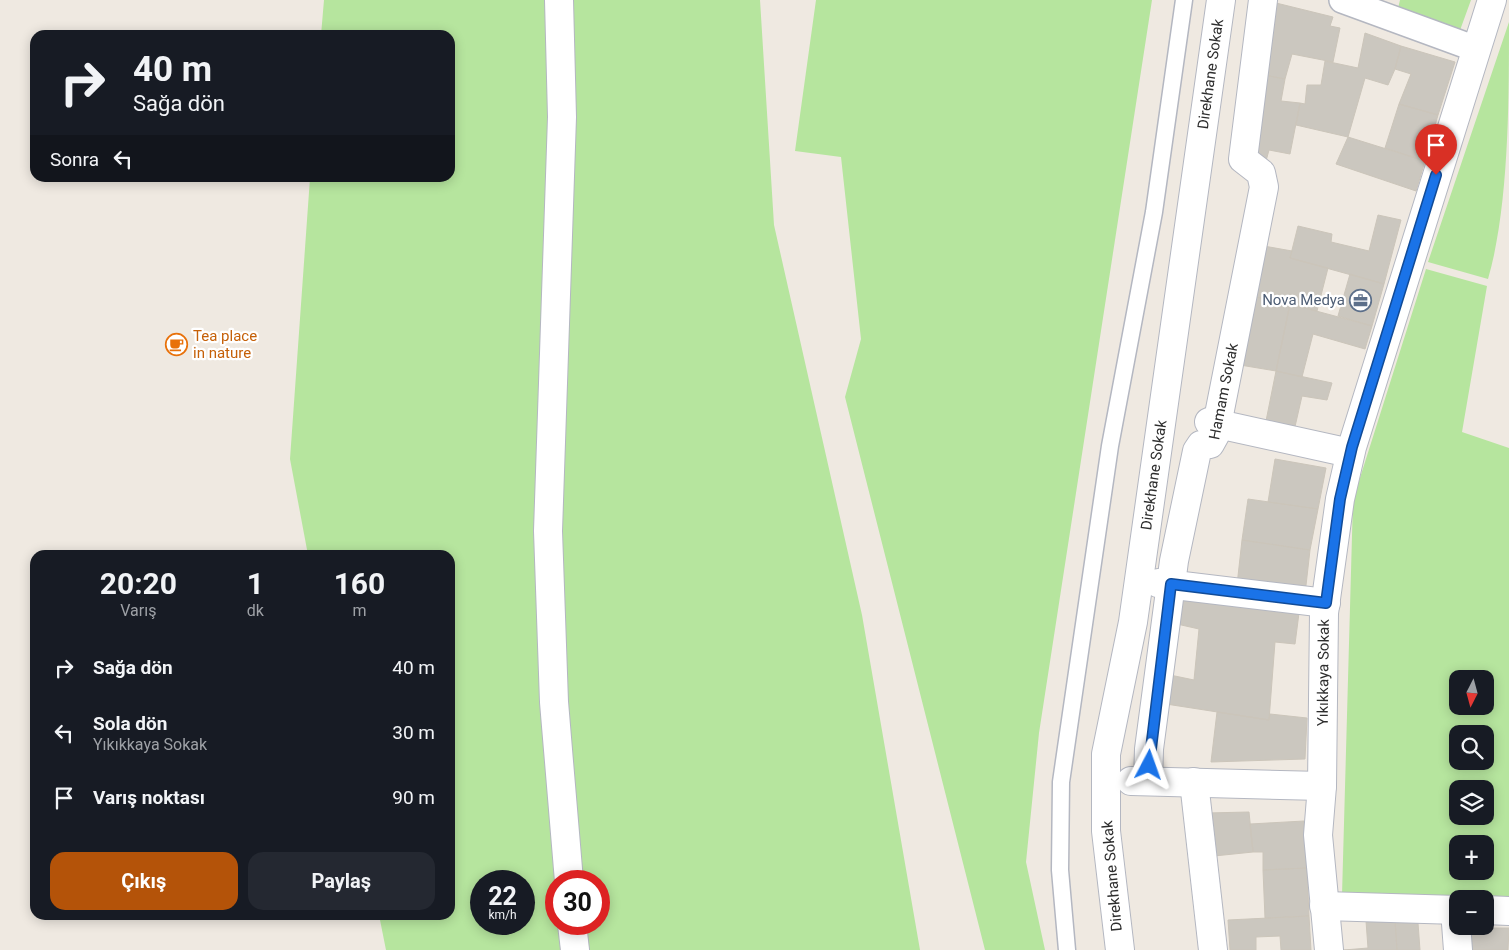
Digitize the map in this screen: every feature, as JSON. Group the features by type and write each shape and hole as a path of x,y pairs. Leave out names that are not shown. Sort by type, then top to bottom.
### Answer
{"street":[{"path":"559,0 562,117 548,531 554,702 568,870"},
{"name":"Direkhane Sokak","path":"1120,950 1106,831 1106,754 1133,622 1221,0"},
{"name":"Hamam Sokak","path":"1194,782 1139,781 1149,749 1164,584 1197,451 1201,445 1210,444 1215,435 1213,423 1264,187 1261,173 1243,159 1263,0"},
{"path":"1342,0 1388,8 1476,49"},
{"name":"Yıkıkkaya Sokak","path":"1329,950 1318,835 1322,786 1326,603 1340,499 1350,453 1492,0"},
{"path":"1213,423 1350,453"},
{"path":"1164,584 1326,603"},
{"path":"1213,950 1194,782 1322,786"},
{"path":"1324,906 1449,910"},
{"path":"1494,910 1509,911"},
{"path":"573,935 575,950"},
{"path":"1457,935 1458,950"}],"lane":[{"path":"1067,950 1060,870 1061,782 1110,446 1154,212 1184,0"}],"green space":[{"path":"324,0 760,0 774,225 862,615 920,950 386,950 380,920 455,920 455,550 307,550 290,459 310,182 455,182 455,30 321,30"},
{"path":"816,0 1152,0 1039,733 1026,862 1045,950 985,950 845,397 861,339 841,157 795,151"},
{"path":"1400,0 1471,0 1459,33 1396,17"},
{"path":"1509,22 1508,119 1504,187 1495,251 1488,279 1428,262"},
{"path":"1426,269 1487,286 1462,432 1509,448 1509,896 1494,896 1494,890 1449,890 1449,896 1342,895 1353,500"}],"building":[{"path":"1272,2 1333,17 1330,26 1340,28 1333,62 1292,54 1285,79 1259,74"},
{"path":"1365,33 1401,46 1395,69 1388,85 1365,78 1348,137 1296,125 1300,103 1305,104 1307,85 1321,85 1325,61 1358,68"},
{"path":"1401,46 1455,62 1438,115 1399,104 1411,74 1395,69"},
{"path":"1259,74 1285,79 1281,101 1300,103 1290,154 1269,150 1266,161 1249,155"},
{"path":"1399,104 1438,115 1425,161 1385,148"},
{"path":"1348,137 1425,161 1416,191 1336,164"},
{"path":"1378,215 1401,220 1384,284 1290,258 1298,226 1332,234 1331,242 1369,251"},
{"path":"1258,245 1292,251 1290,258 1328,268 1317,311 1247,295"},
{"name":"Nova Medya","path":"1350,274 1384,284 1372,326 1338,316"},
{"path":"1247,295 1290,304 1276,371 1234,364"},
{"path":"1290,304 1372,326 1365,349 1313,334 1302,377 1276,371"},
{"path":"1276,371 1332,383 1327,400 1302,396 1294,431 1265,426"},
{"path":"1275,459 1326,468 1318,509 1268,502"},
{"path":"1248,499 1318,509 1310,550 1242,540"},
{"path":"1242,540 1310,550 1305,594 1237,585"},
{"path":"1179,599 1299,613 1295,644 1275,642 1269,720 1166,704 1170,675 1194,680 1199,629 1177,624"},
{"path":"1217,712 1269,720 1270,714 1307,718 1305,759 1211,762"},
{"path":"1249,812 1253,852 1214,856 1207,813"},
{"path":"1304,821 1307,868 1263,870 1263,852 1253,852 1250,824"},
{"path":"1307,868 1309,916 1265,918 1263,870"},
{"path":"1309,916 1311,950 1281,950 1280,936 1256,937 1256,950 1230,950 1228,920"},
{"path":"1395,920 1397,950 1344,950 1368,948 1366,921"},
{"path":"1395,920 1418,923 1420,950 1397,950"},
{"path":"1494,928 1509,928 1508,950 1468,950 1467,935 1494,935"}],"place":[{"name":"Nova Medya","path":"1361,300"},
{"name":"Tea place in nature","path":"177,345"}],"route":[{"path":"1149,765 1149,749 1171,584 1326,603 1340,499 1352,447 1436,175"}]}
